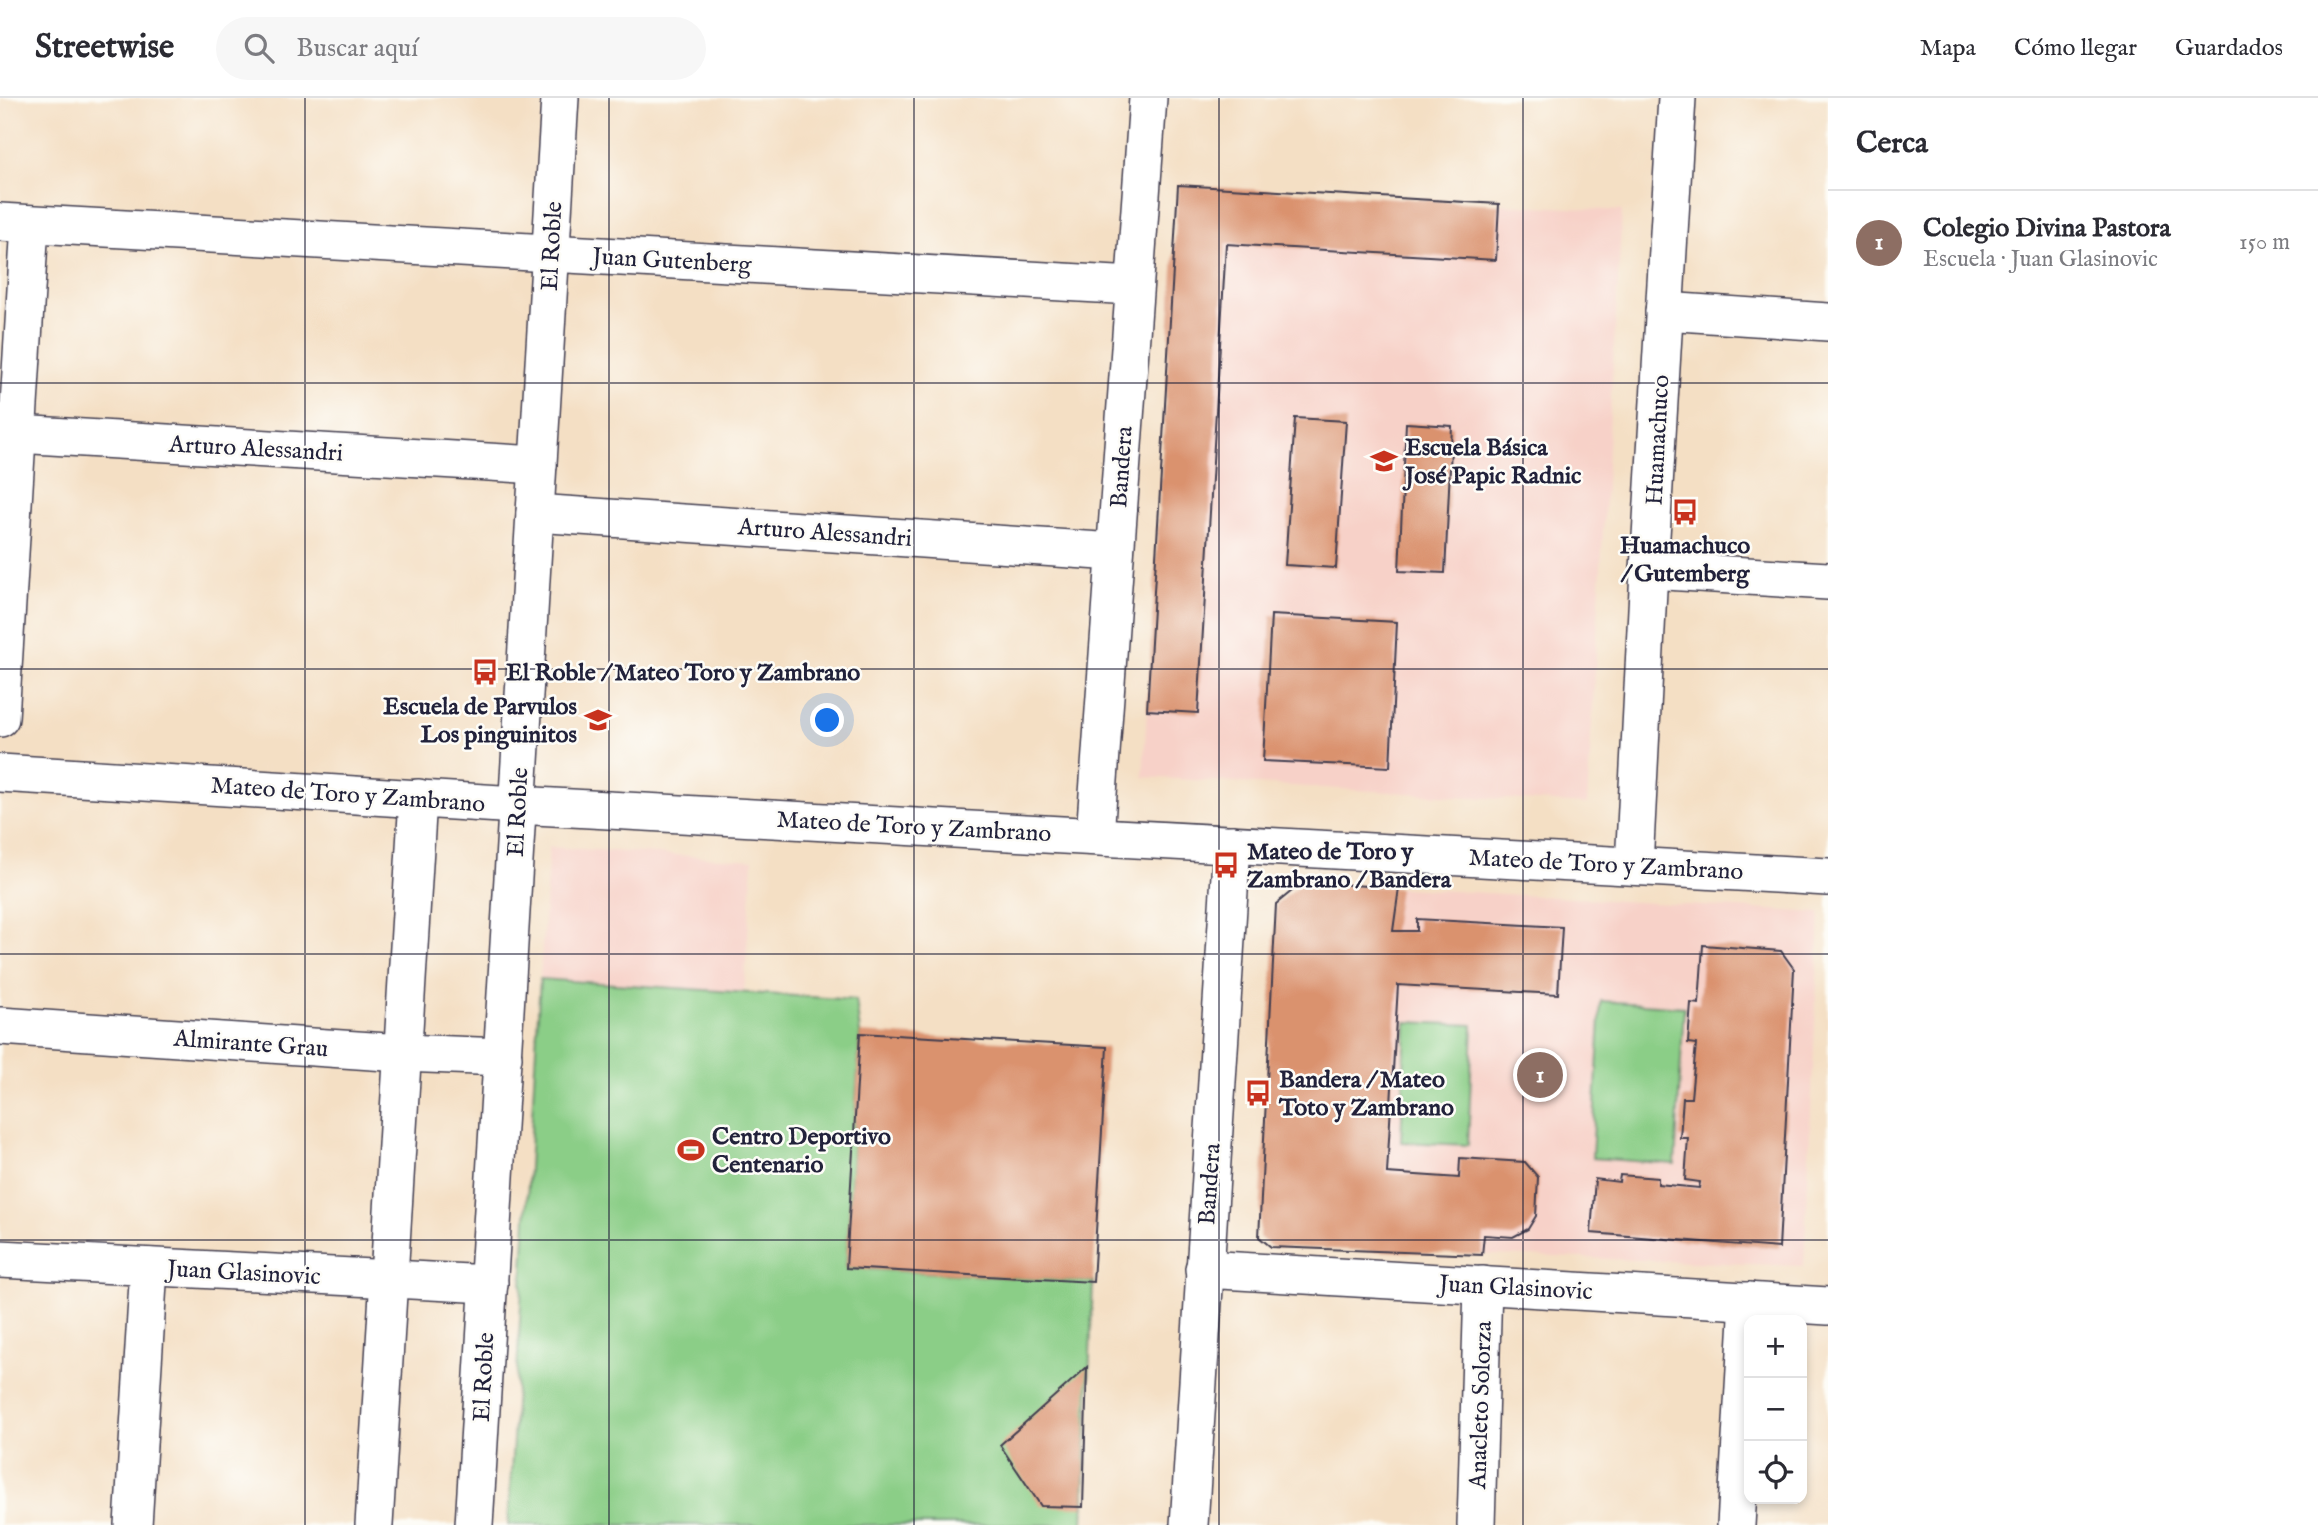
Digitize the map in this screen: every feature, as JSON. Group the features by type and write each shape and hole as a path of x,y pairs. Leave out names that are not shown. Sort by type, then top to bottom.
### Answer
{"street":[{"name":"El Roble","path":"474,1525 560,98"},
{"name":"Bandera","path":"1095,836 1148,98"},
{"name":"Huamachuco","path":"1634,866 1678,98"},
{"name":"Juan Gutenberg","path":"15,223 1134,286"},
{"path":"0,718 7,483 17,435 15,223"},
{"path":"1664,311 1828,322"},
{"name":"Arturo Alessandri","path":"17,435 538,465"},
{"name":"Arturo Alessandri","path":"535,513 1115,552"},
{"path":"1649,570 1828,581"},
{"name":"Mateo de Toro y Zambrano","path":"0,773 517,805 1828,877"},
{"path":"373,1525 418,798"},
{"name":"Bandera","path":"1189,1525 1232,844"},
{"name":"Almirante Grau","path":"0,1026 402,1053 502,1057"},
{"name":"Juan Glasinovic","path":"0,1259 489,1284"},
{"path":"133,1525 149,1267"},
{"name":"Juan Glasinovic","path":"1204,1269 1749,1301 1828,1298"},
{"name":"Anacleto Solorza","path":"1476,1525 1483,1285"},
{"path":"1736,1525 1749,1301"}],"shaded area":[{"name":"Escuela Básica José Papic Radnic","path":"1178,185 1622,211 1587,804 1143,777"},
{"path":"549,847 753,860 744,992 540,979"},
{"path":"1303,882 1820,913 1804,1266 1271,1247 1259,1237 1276,904"}],"green space":[{"name":"Centro Deportivo Centenario","path":"540,979 856,1000 860,1033 846,1268 1093,1282 1083,1525 508,1525"},
{"path":"1601,1001 1684,1007 1675,1164 1592,1158"},
{"path":"1406,1022 1473,1025 1468,1145 1401,1142"}],"building":[{"path":"1178,185 1499,204 1496,260 1226,244 1198,713 1147,710"},
{"path":"1295,418 1346,421 1336,568 1285,565"},
{"path":"1406,423 1452,426 1445,573 1399,571"},
{"path":"1271,615 1397,622 1390,767 1263,761"},
{"path":"1303,882 1399,888 1393,931 1417,931 1417,919 1562,927 1558,994 1398,985 1387,1173 1459,1178 1460,1158 1525,1162 1538,1177 1536,1216 1528,1229 1513,1237 1484,1235 1482,1255 1271,1247 1259,1237 1276,904"},
{"path":"1703,945 1781,951 1794,969 1779,1248 1591,1233 1595,1179 1619,1182 1620,1175 1658,1178 1658,1184 1699,1188 1700,1182 1685,1180 1688,1138 1680,1138 1683,1098 1691,1098 1696,1044 1688,1043 1691,1003 1699,1004"},
{"name":"Centro Deportivo Centenario","path":"860,1033 1107,1047 1093,1282 846,1268"},
{"path":"1087,1367 1083,1507 1041,1506 1000,1445"}],"place":[{"name":"Escuela Básica José Papic Radnic","path":"1384,461"},
{"name":"Huamachuco / Gutemberg","path":"1685,512"},
{"name":"El Roble / Mateo Toro y Zambrano","path":"485,672"},
{"name":"Escuela de Parvulos Los pinguinitos","path":"598,720"},
{"name":"Mateo de Toro y Zambrano / Bandera","path":"1226,865"},
{"name":"Colegio Divina Pastora","path":"1540,1075"},
{"name":"Bandera / Mateo Toto y Zambrano","path":"1258,1093"},
{"name":"Centro Deportivo Centenario","path":"691,1150"}]}
